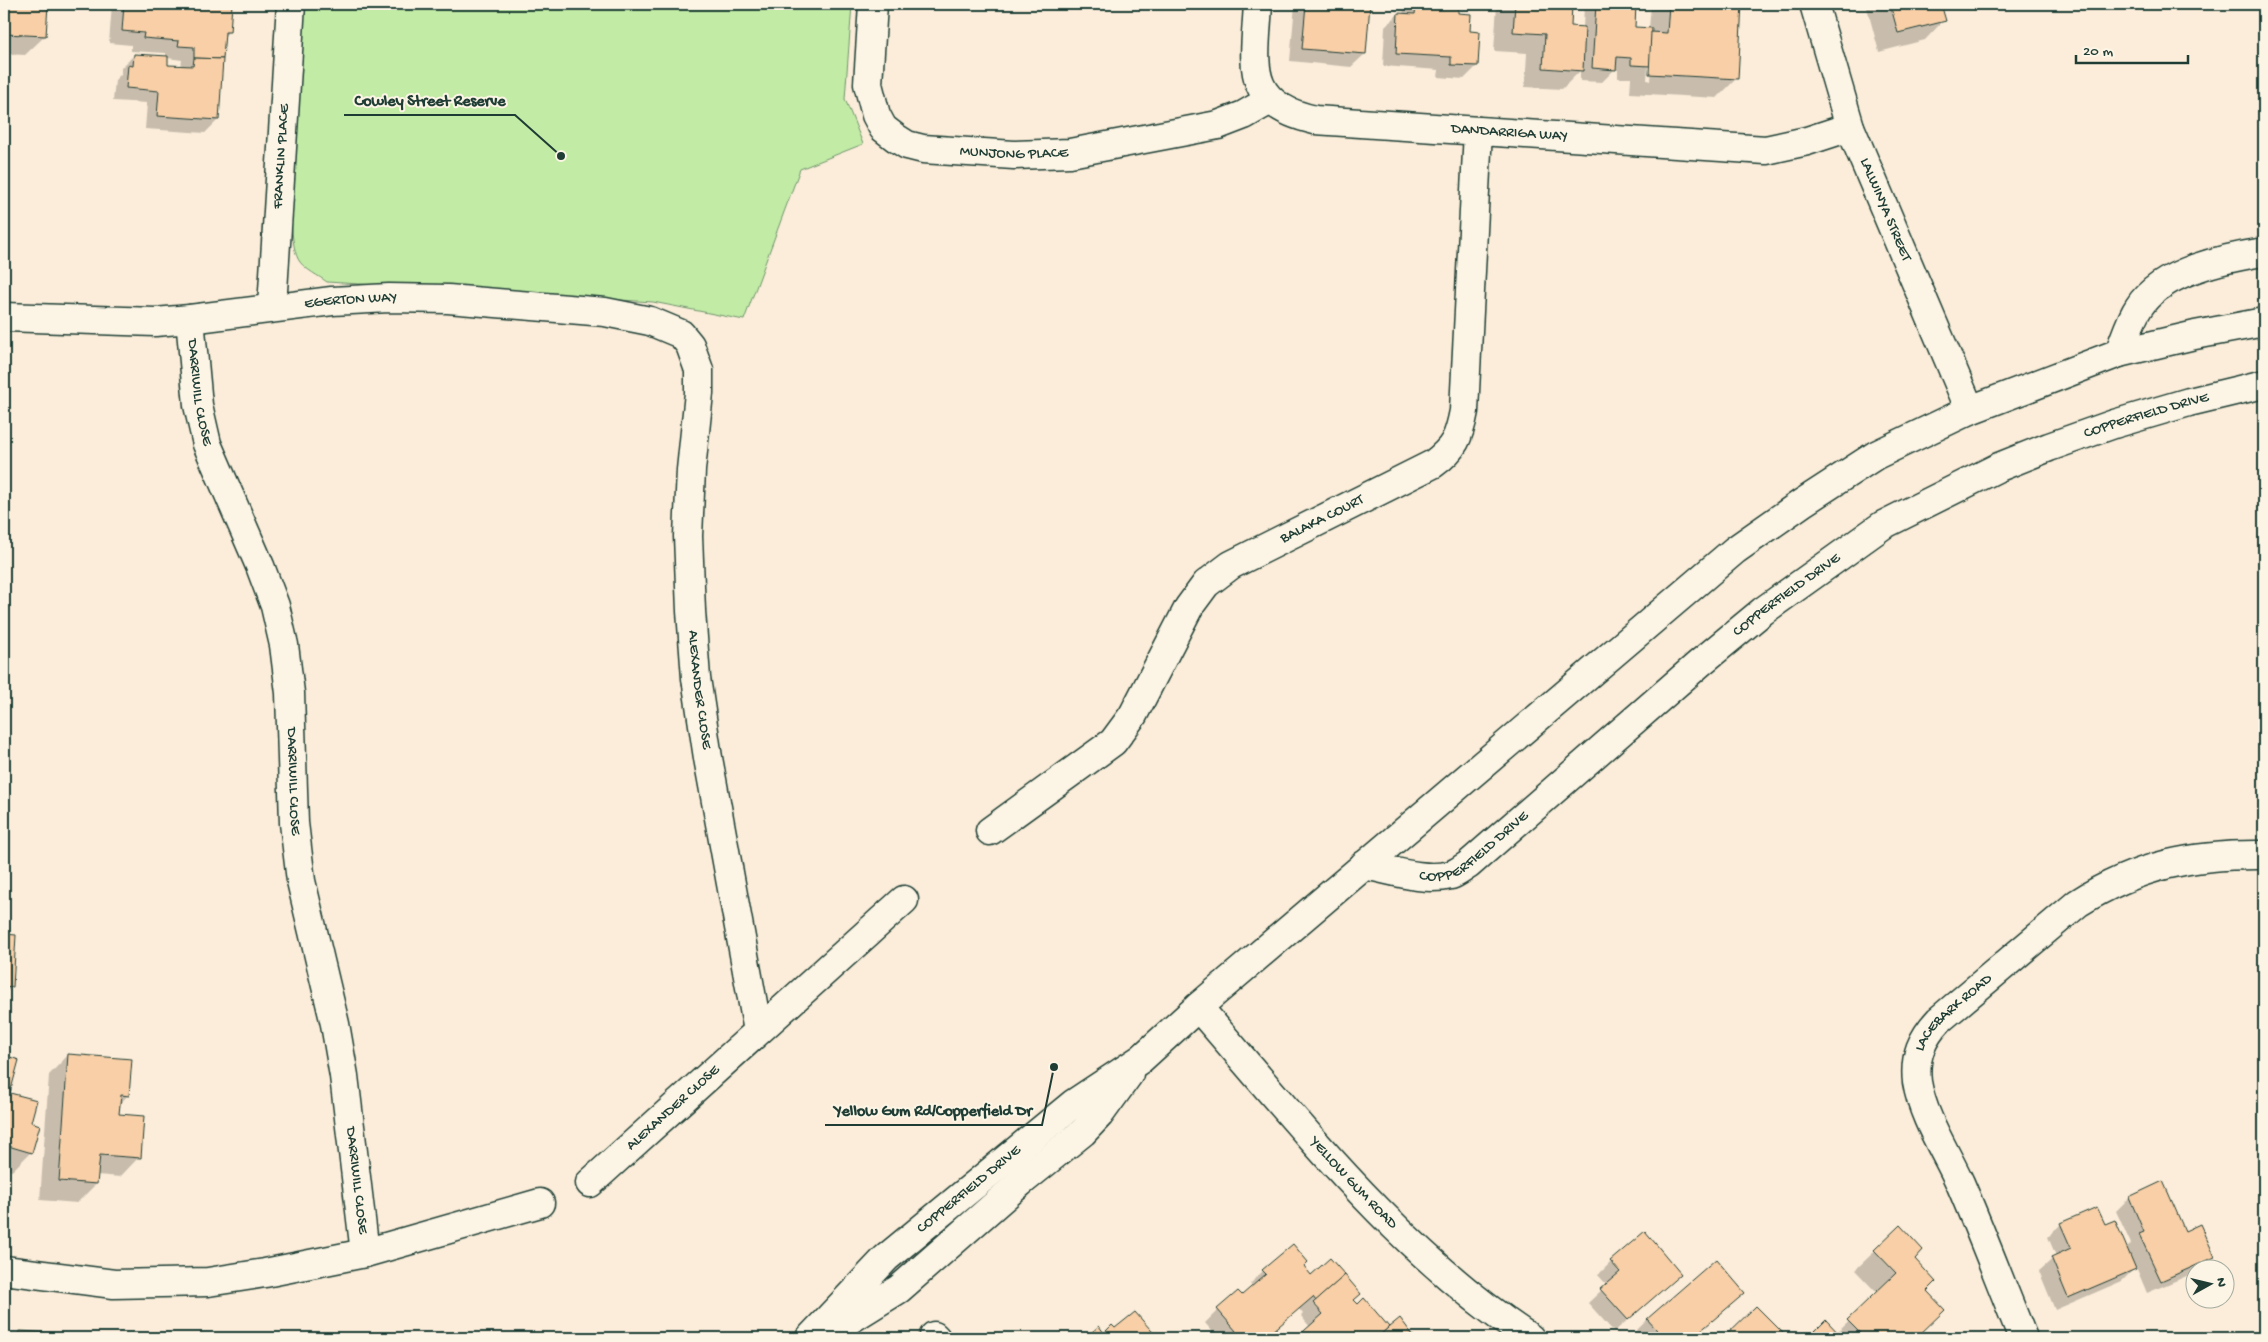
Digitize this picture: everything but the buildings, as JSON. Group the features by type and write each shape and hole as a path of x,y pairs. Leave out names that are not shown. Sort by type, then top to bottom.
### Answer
{"street":[{"name":"FRANKLIN PLACE","path":"272,307 291,4"},
{"name":"MUNJONG PLACE","path":"873,4 868,84 876,115 883,128 896,138 907,145 923,149 1014,155 1070,153 1218,125 1244,115 1270,100"},
{"name":"DANDARRIGA WAY","path":"1258,4 1255,63 1258,81 1270,100 1296,116 1315,120 1766,150 1807,141 1850,127"},
{"name":"LALWINYA STREET","path":"1814,4 1850,127 1970,410"},
{"name":"BALAKA COURT","path":"990,831 1113,742 1133,715 1189,607 1206,584 1230,565 1433,464 1454,445 1460,431 1464,411 1478,131"},
{"path":"2118,353 2139,306 2156,290 2179,275 2207,264 2264,252"},
{"name":"EGERTON WAY","path":"4,317 124,322 190,319 272,307 332,301 389,298 448,299 516,303 605,312 650,321 680,334 690,345"},
{"name":"DARRIWILL CLOSE","path":"190,319 198,405 207,444 260,566 275,606 284,645 290,693 294,823 301,881 335,1024 344,1076 365,1253"},
{"name":"COPPERFIELD DRIVE","path":"810,1338 886,1258 1073,1104 1140,1059 1198,1007 1735,550 1802,503 1876,456 1970,410 2118,353 2195,335 2264,322"},
{"name":"ALEXANDER CLOSE","path":"690,345 699,370 699,393 691,470 688,536 690,611 696,678 708,758 758,1031"},
{"name":"COPPERFIELD DRIVE","path":"1364,865 1417,875 1439,877 1453,874 1468,865 1700,663 1763,612 1883,525 1999,467 2050,447 2114,424 2189,402 2264,384"},
{"name":"LACEBARK ROAD","path":"2024,1338 1959,1182 1922,1102 1917,1081 1917,1058 1924,1036 1939,1020 2064,915 2100,890 2137,873 2174,862 2225,855 2264,855"},
{"name":"ALEXANDER CLOSE","path":"590,1182 904,900"},
{"name":"YELLOW GUM ROAD","path":"1198,1007 1339,1168 1392,1225 1474,1296 1510,1325 1530,1338"},
{"name":"COPPERFIELD DRIVE","path":"820,1338 899,1289 1021,1182 1083,1132 1100,1114 1140,1059"},
{"name":"DARRIWILL CLOSE","path":"4,1270 114,1284 208,1282 265,1273 365,1253 540,1204"}],"green space":[{"path":"302,4 852,4 845,99 863,144 800,169 744,320 653,302 327,282 300,262 294,245 291,216 292,139"}],"place":[{"name":"Cowley Street Reserve","path":"561,156"},
{"name":"Yellow Gum Rd/Copperfield Dr","path":"1054,1067"}]}
